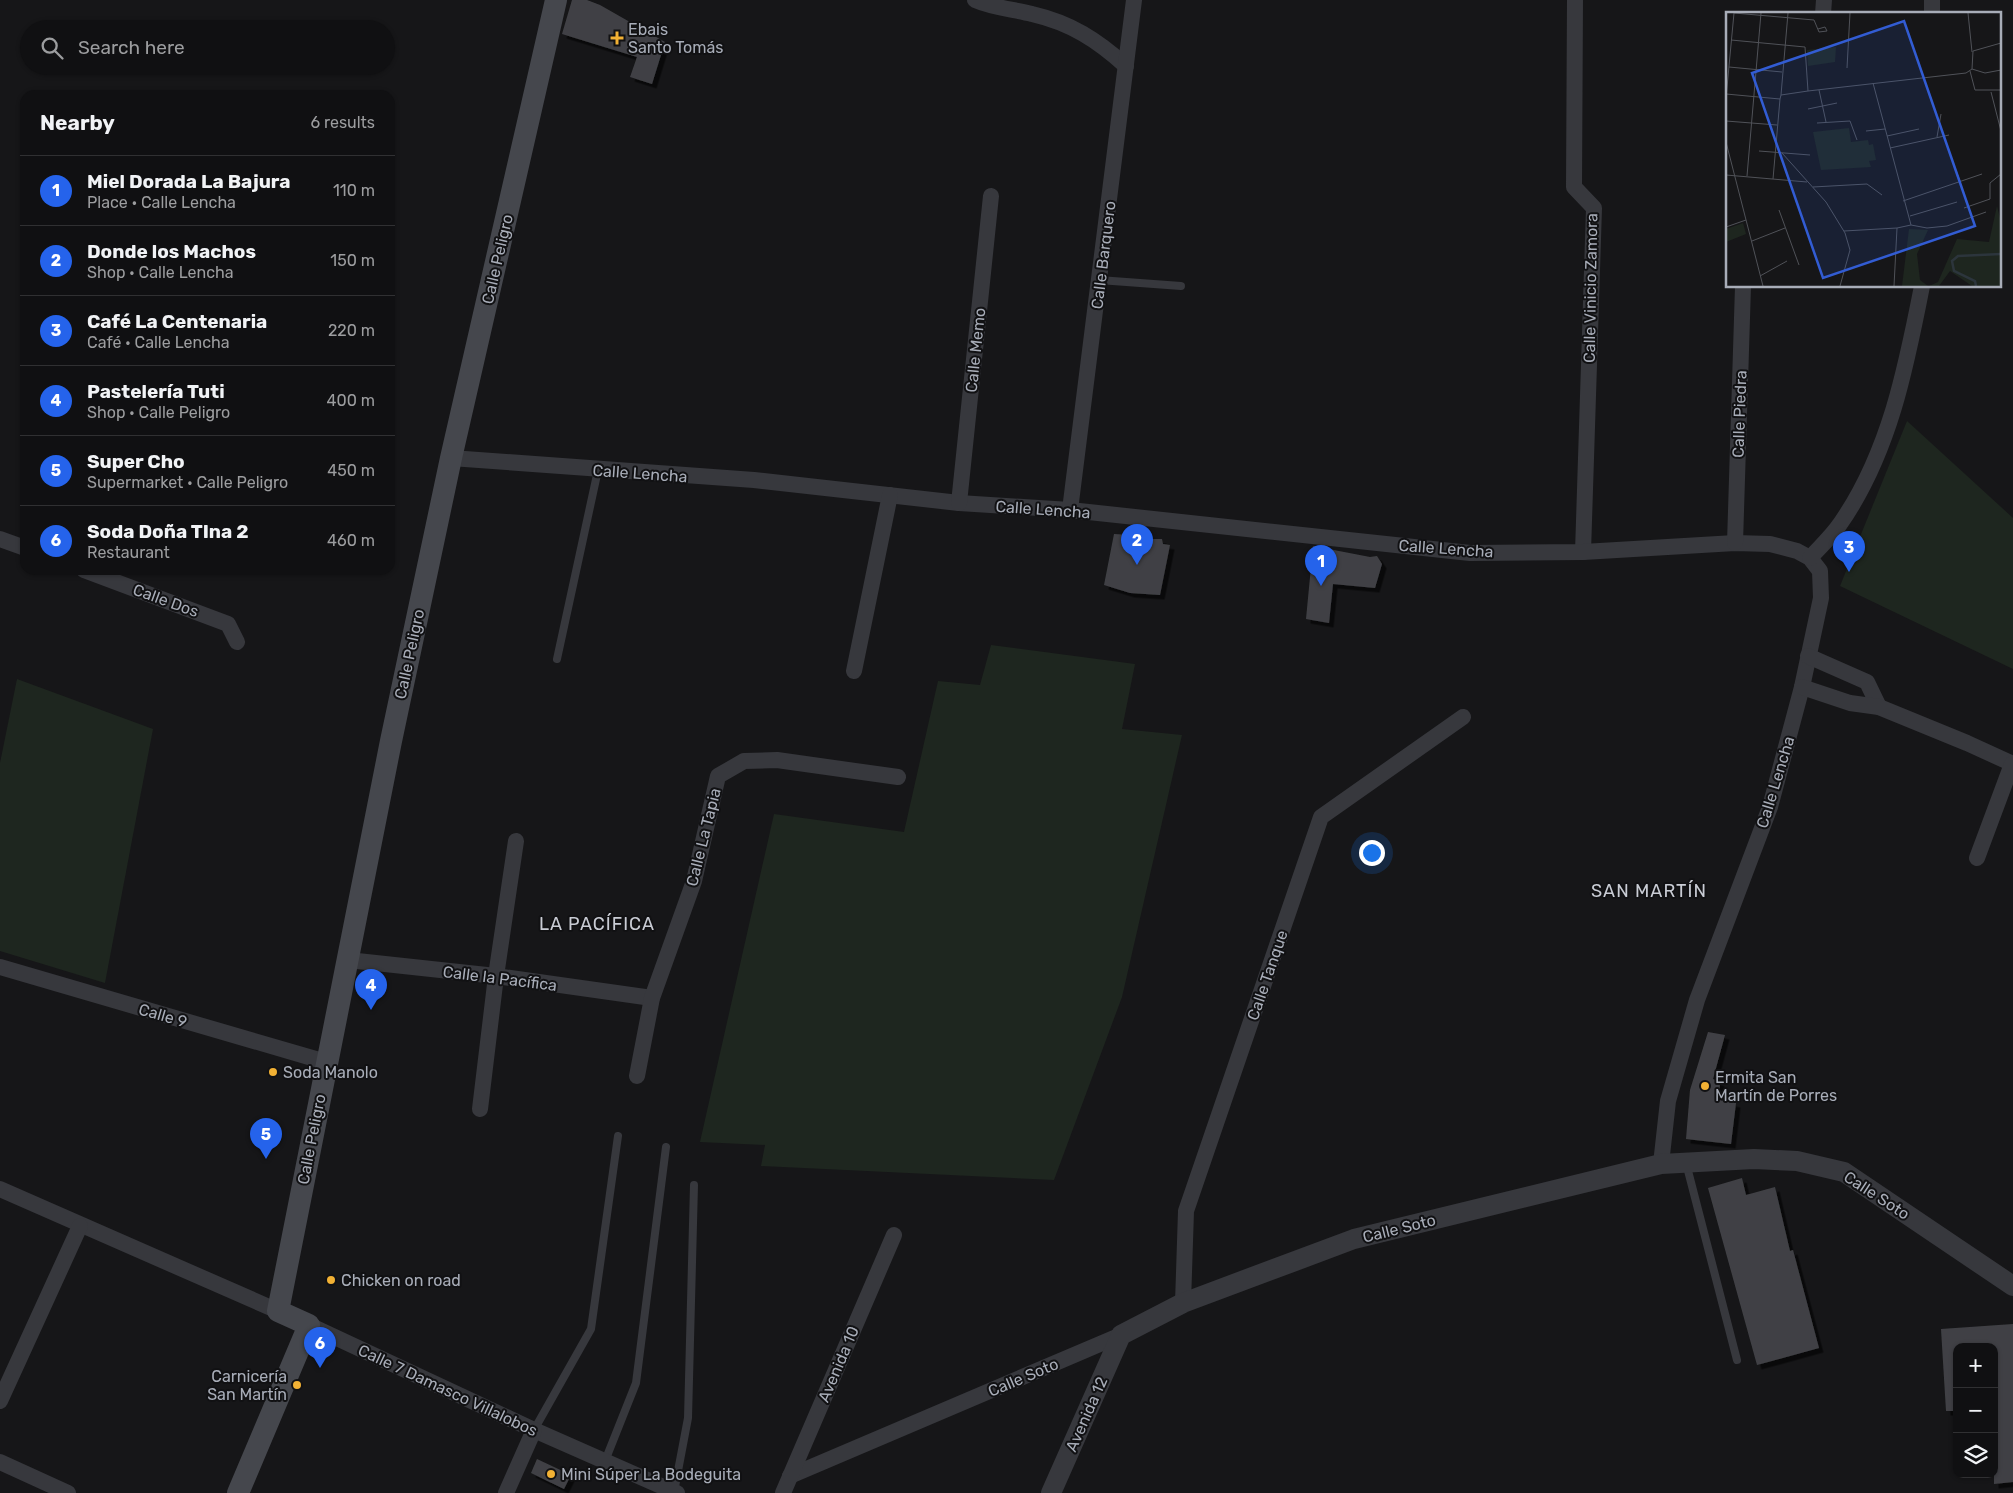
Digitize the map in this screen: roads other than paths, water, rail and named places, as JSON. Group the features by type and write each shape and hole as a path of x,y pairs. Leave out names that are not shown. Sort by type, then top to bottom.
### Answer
{"main road":[{"name":"Calle Peligro","path":"278,1311 391,741 451,458 556,0"},
{"name":"Calle 7 Damasco Villalobos","path":"278,1311 309,1325"},
{"path":"238,1493 309,1325"}],"street":[{"path":"975,0 985,5 1033,14 1070,26 1104,46 1126,66"},
{"name":"Calle Barquero","path":"1070,510 1134,0"},
{"name":"Calle Vinicio Zamora","path":"1575,0 1574,187 1594,208 1583,552"},
{"name":"Calle Memo","path":"959,503 991,196"},
{"name":"Calle Piedra","path":"1735,543 1744,288"},
{"path":"1810,558 1840,525 1868,477 1890,422 1906,366 1922,288"},
{"name":"Calle Lencha","path":"451,458 754,480 959,503 1070,510 1470,553 1583,552 1735,543 1770,544 1797,551 1810,558 1820,571 1821,598 1802,687 1770,807 1697,1000 1668,1101 1661,1164"},
{"path":"854,671 890,495"},
{"path":"0,539 20,546"},
{"name":"Calle Dos","path":"97,575 228,624 237,642"},
{"path":"1808,656 1867,682 1879,707"},
{"path":"1802,687 1850,703 1879,707 1967,742 2012,764 1977,858"},
{"name":"Calle Tanque","path":"1183,1303 1186,1212 1321,817 1463,717"},
{"name":"Calle La Tapia","path":"637,1076 652,998 694,881 718,776 744,761 777,760 898,777"},
{"path":"480,1109 496,976 516,841"},
{"name":"Calle la Pacífica","path":"348,960 496,976 652,998"},
{"name":"Calle 9","path":"0,967 326,1062"},
{"name":"Calle Soto","path":"790,1476 1121,1335 1183,1303 1354,1239 1661,1164 1754,1160 1797,1161 1844,1172 2013,1286"},
{"name":"Calle 7 Damasco Villalobos","path":"0,1189 80,1226 278,1311"},
{"path":"0,1401 80,1226"},
{"name":"Avenida 10","path":"783,1493 894,1235"},
{"name":"Calle 7 Damasco Villalobos","path":"309,1325 534,1430 676,1492"},
{"name":"Avenida 12","path":"1051,1493 1121,1335"},
{"path":"506,1493 534,1430"},
{"path":"0,1462 68,1493"}],"lane":[{"path":"1100,280 1181,286"},
{"path":"557,659 598,470"},
{"path":"534,1430 591,1329 618,1136"},
{"path":"605,1460 636,1383 666,1147"},
{"path":"1685,1162 1737,1360"},
{"path":"676,1492 688,1418 694,1185"}],"place":[{"name":"Ebais Santo Tomás","path":"617,38"},
{"name":"Donde los Machos","path":"1137,565"},
{"name":"Café La Centenaria","path":"1849,572"},
{"name":"Miel Dorada La Bajura","path":"1321,586"},
{"name":"Pastelería Tuti","path":"371,1010"},
{"name":"Soda Manolo","path":"273,1072"},
{"name":"Ermita San Martín de Porres","path":"1705,1086"},
{"name":"Super Cho","path":"266,1159"},
{"name":"Chicken on road","path":"331,1280"},
{"name":"Soda Doña TIna 2","path":"320,1368"},
{"name":"Carnicería San Martín","path":"297,1385"},
{"name":"Mini Súper La Bodeguita","path":"551,1474"}],"district":[{"name":"SAN MARTÍN","path":"1649,891"},
{"name":"LA PACÍFICA","path":"597,924"}]}
